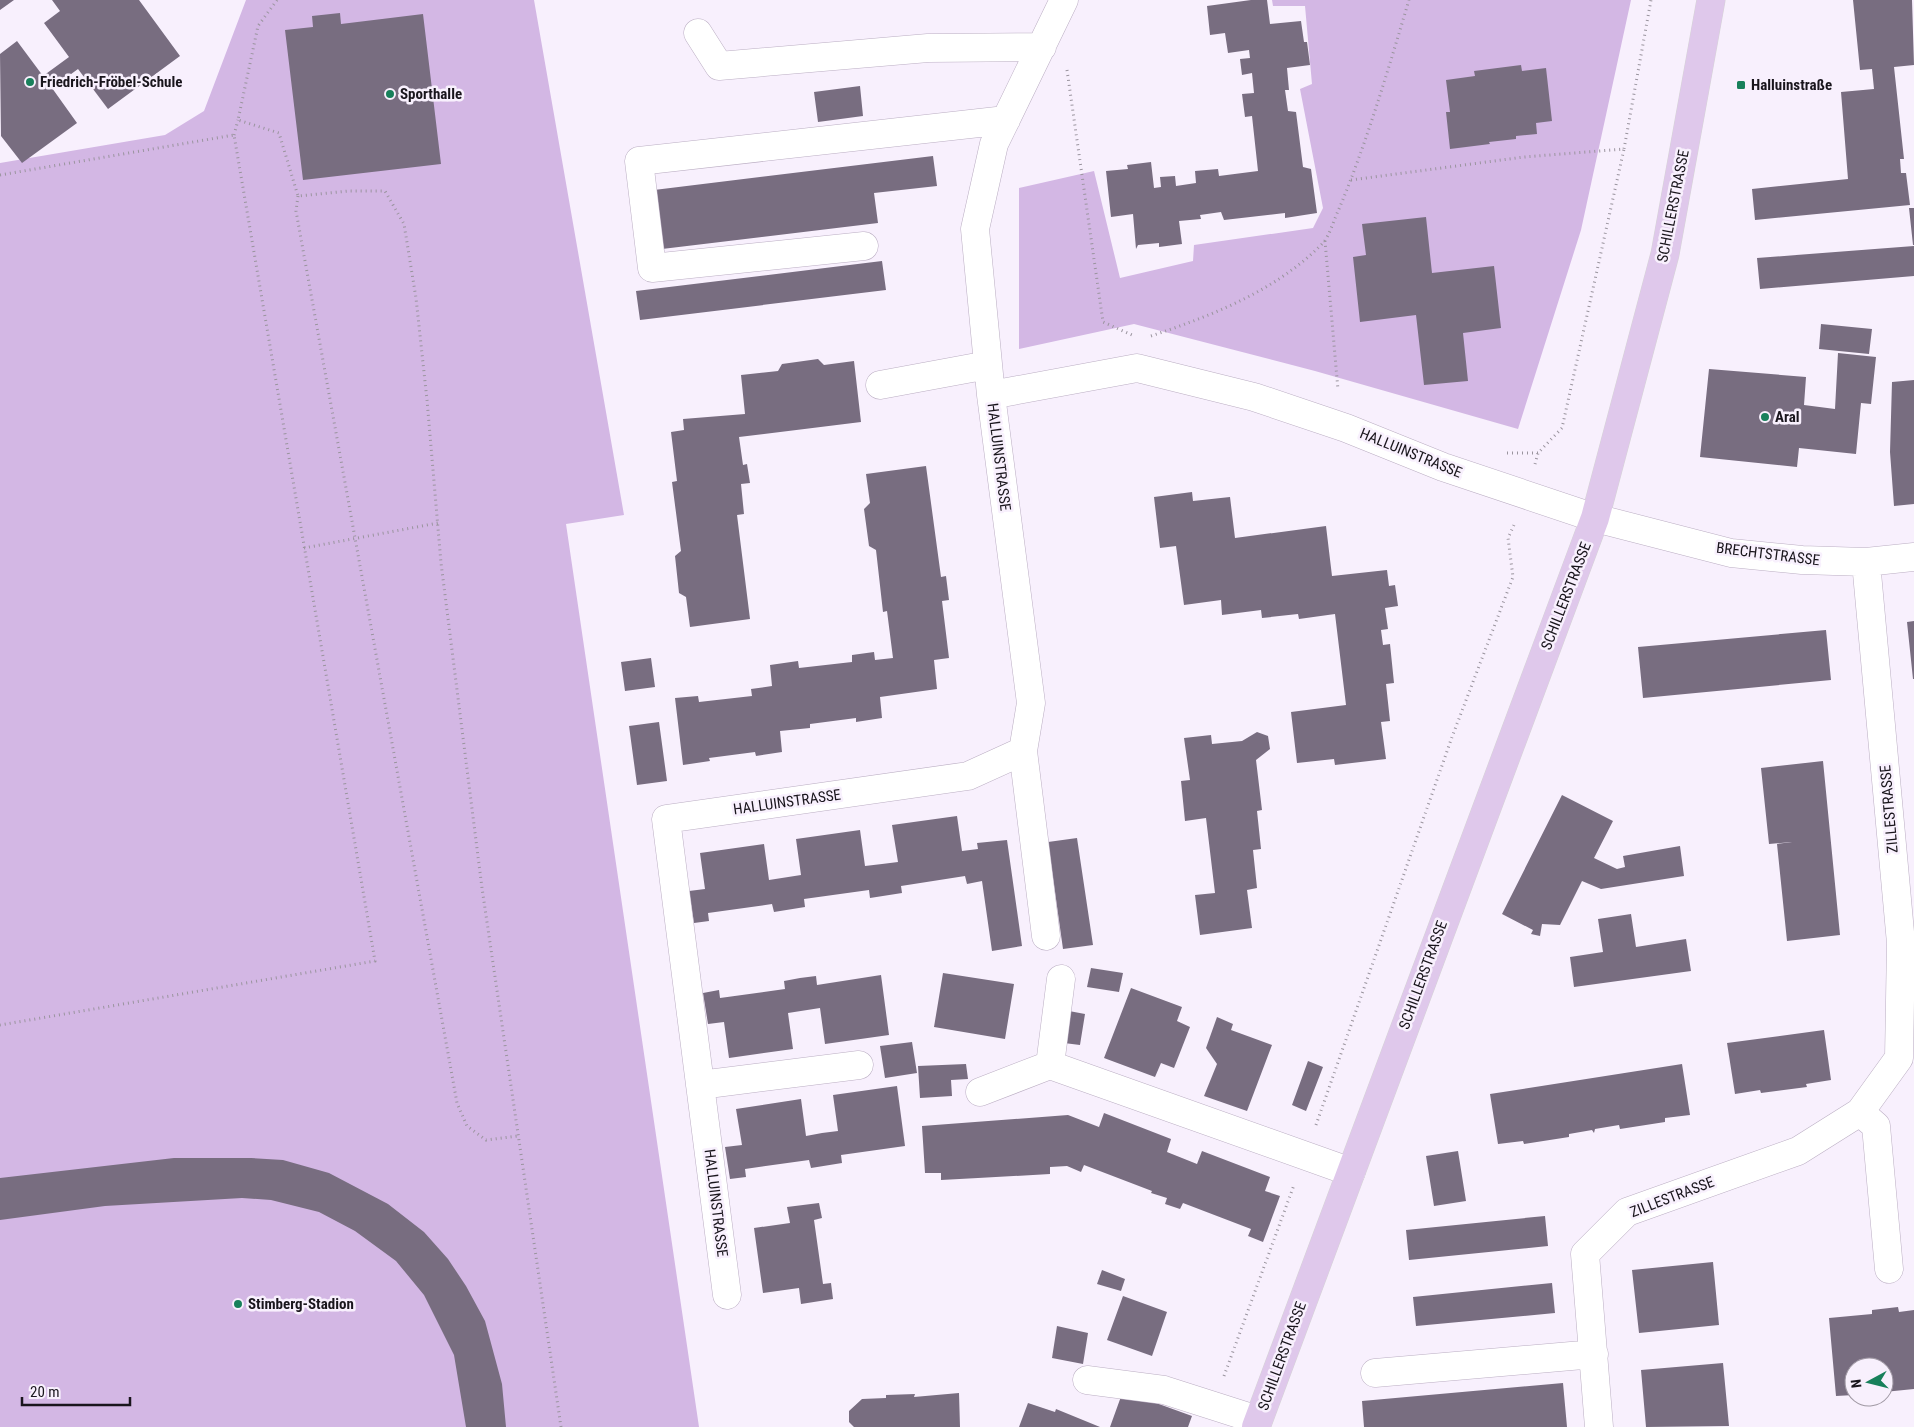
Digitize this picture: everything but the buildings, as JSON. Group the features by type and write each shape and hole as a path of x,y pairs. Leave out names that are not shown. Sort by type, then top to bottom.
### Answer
{"main road":[{"name":"SCHILLERSTRASSE","path":"1257,1423 1595,518 1665,254 1711,0"}],"street":[{"name":"HALLUINSTRASSE","path":"727,1296 666,819 968,776 1023,751 1031,703 991,395 975,229 994,144 1064,0"},
{"path":"698,34 719,66 928,48 1042,47"},
{"path":"864,246 652,268 640,161 1006,120"},
{"path":"880,385 988,365"},
{"name":"HALLUINSTRASSE","path":"991,395 1137,368 1263,400 1346,428 1443,467 1595,518"},
{"name":"BRECHTSTRASSE","path":"1595,518 1730,553 1802,560 1866,562 1914,558"},
{"name":"ZILLESTRASSE","path":"1599,1427 1585,1254 1627,1212 1798,1151 1860,1112 1907,1057 1901,943 1866,562"},
{"path":"1023,751 1046,936"},
{"path":"1050,1065 1061,980"},
{"path":"700,1085 859,1065"},
{"path":"980,1092 1050,1065 1351,1172"},
{"path":"1860,1112 1876,1126 1889,1268"},
{"path":"1375,1373 1594,1354"},
{"path":"1087,1380 1164,1390 1257,1423"}],"path":[{"path":"0,1025 375,961 234,135 258,26 277,0"},
{"path":"1042,47 1065,58 1103,322 1142,340 1192,322 1250,297 1293,268 1324,241 1351,180 1409,0"},
{"path":"1213,1406 1305,1157 1448,746 1513,577 1508,538 1526,496 1538,453 1562,428 1624,149 1651,0"},
{"path":"238,120 279,133 298,196 296,211 457,1103 467,1126 486,1140 518,1136"},
{"path":"0,175 234,135"},
{"path":"1351,180 1524,157 1624,149"},
{"path":"298,196 349,191 385,191 404,224 416,298 441,563 482,888 562,1427"},
{"path":"1324,241 1338,393 1329,391"},
{"path":"1137,368 1142,340"},
{"path":"1502,452 1538,453"},
{"path":"304,548 438,524"}],"shaded area":[{"path":"246,0 534,0 624,515 566,524 699,1427 0,1427 0,163 165,135 204,111"},
{"path":"1272,0 1631,0 1581,230 1518,429 1315,371 1134,324 1019,349 1019,188 1094,171 1120,278 1193,261 1194,245 1313,228 1323,208 1300,89 1312,84 1305,6 1273,6"}],"place":[{"name":"Friedrich-Fröbel-Schule","path":"30,82"},
{"name":"Halluinstraße","path":"1741,85"},
{"name":"Sporthalle","path":"390,94"},
{"name":"Aral","path":"1765,417"},
{"name":"Stimberg-Stadion","path":"238,1304"}]}
